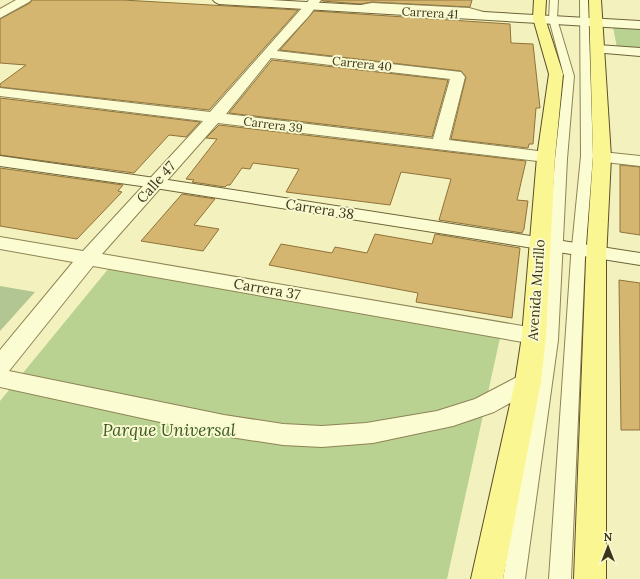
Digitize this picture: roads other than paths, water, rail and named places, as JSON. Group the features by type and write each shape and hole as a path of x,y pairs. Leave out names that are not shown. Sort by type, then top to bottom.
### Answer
{"main road":[{"name":"Avenida Murillo","path":"487,579 528,382 548,245 546,157 556,74 546,19 540,0"},
{"path":"590,579 587,251 602,157 598,49 590,21 595,0"}],"street":[{"path":"0,14 25,0"},
{"name":"Carrera 41","path":"219,0 313,3 352,9 590,21 640,25"},
{"name":"Calle 47","path":"0,366 88,258 214,118 313,3"},
{"path":"598,49 640,52"},
{"name":"Carrera 40","path":"268,54 456,75 458,77 440,144"},
{"name":"Carrera 39","path":"0,92 546,157"},
{"path":"602,157 640,161"},
{"name":"Carrera 38","path":"0,162 155,183 640,259"},
{"name":"Carrera 37","path":"0,243 534,336"},
{"path":"0,378 210,423 253,431 307,436 342,436 433,423 489,404 510,394 528,382"}],"lane":[{"path":"514,579 550,340 548,245 569,76 546,19 554,0"},
{"path":"560,579 587,251 587,156 590,21 584,0"}],"park label":[{"name":"Parque Universal","path":"169,430"}]}
